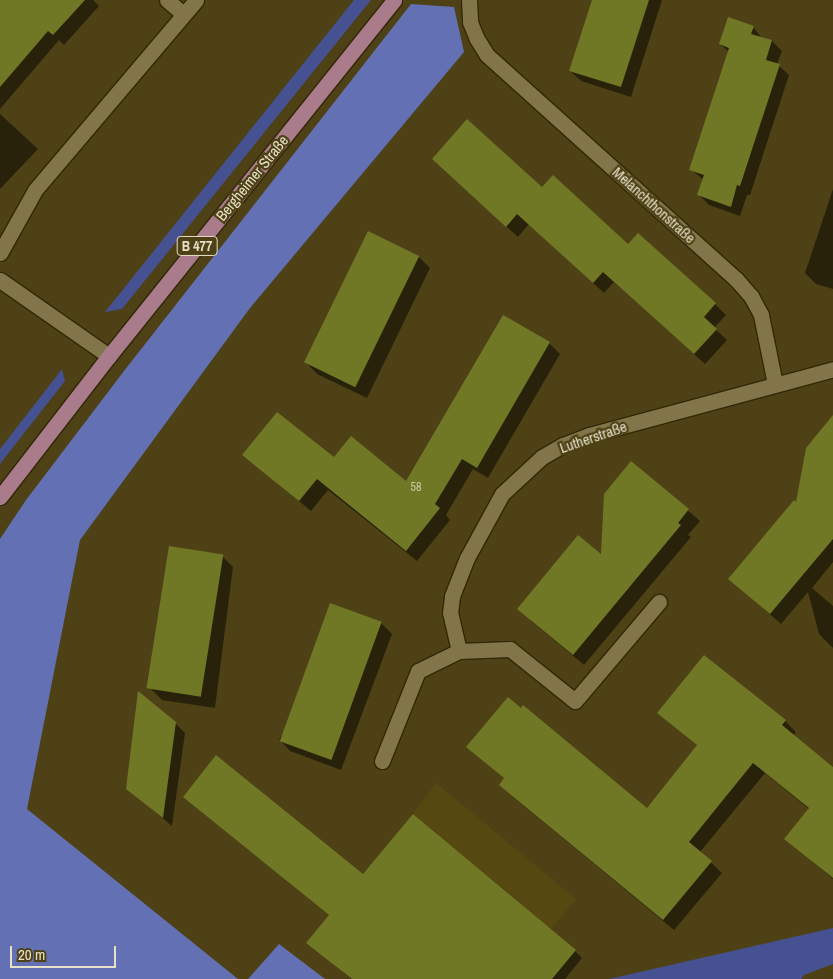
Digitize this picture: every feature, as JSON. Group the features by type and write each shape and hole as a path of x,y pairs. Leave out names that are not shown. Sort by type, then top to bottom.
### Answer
{"main road":[{"name":"Bergheimer Straße","path":"0,497 109,356 394,0"}],"street":[{"path":"167,0 183,14"},
{"path":"0,254 35,190 196,0"},
{"name":"Melanchthonstraße","path":"469,0 470,22 477,39 487,55 736,279 751,296 760,315 775,384"},
{"path":"0,280 109,356"},
{"name":"Lutherstraße","path":"460,651 450,613 452,596 467,558 485,522 502,494 523,472 549,453 589,435 833,369"},
{"path":"382,761 418,671 460,651 510,649 574,701 659,602"}],"shaded area":[{"path":"354,0 371,0 122,309 105,312"},
{"path":"411,4 454,7 464,52 250,308 80,540 27,809 238,979 0,979 0,539 26,500 124,371"},
{"path":"62,369 65,381 0,464 0,449"},
{"path":"436,783 576,899 510,979 455,979 519,901 470,862 374,979 352,979 332,963 438,834 413,814"},
{"path":"833,928 833,964 804,975 801,979 609,979"},
{"path":"279,944 325,979 248,979"}],"building":[{"path":"0,0 85,0 53,35 48,31 0,87"},
{"path":"592,0 649,0 621,87 569,71"},
{"path":"728,17 754,26 751,34 772,40 766,60 780,64 740,186 737,185 731,207 697,195 704,175 689,170 729,48 719,44"},
{"path":"467,119 542,187 553,175 628,244 638,233 716,303 704,317 717,329 694,354 603,272 593,283 517,214 506,227 432,159"},
{"path":"368,231 419,256 355,387 304,362"},
{"path":"503,315 550,342 477,468 462,459 435,504 440,508 406,551 317,479 299,501 242,455 277,412 334,457 351,436 406,481"},
{"path":"833,415 833,539 770,614 728,579 794,500 796,502 806,448"},
{"path":"631,461 689,509 678,523 681,525 573,655 517,609 578,535 601,554 604,494"},
{"path":"169,546 223,555 201,697 146,688"},
{"path":"330,603 382,622 331,760 280,741"},
{"path":"704,655 786,720 782,725 833,767 833,878 784,839 809,808 753,763 689,842 712,861 663,920 499,785 504,778 466,747 508,697 521,708 523,705 647,808 697,745 657,713"},
{"path":"138,691 176,722 163,818 126,789"},
{"path":"216,755 363,874 413,814 576,950 552,979 352,979 306,943 329,915 183,797"}]}
